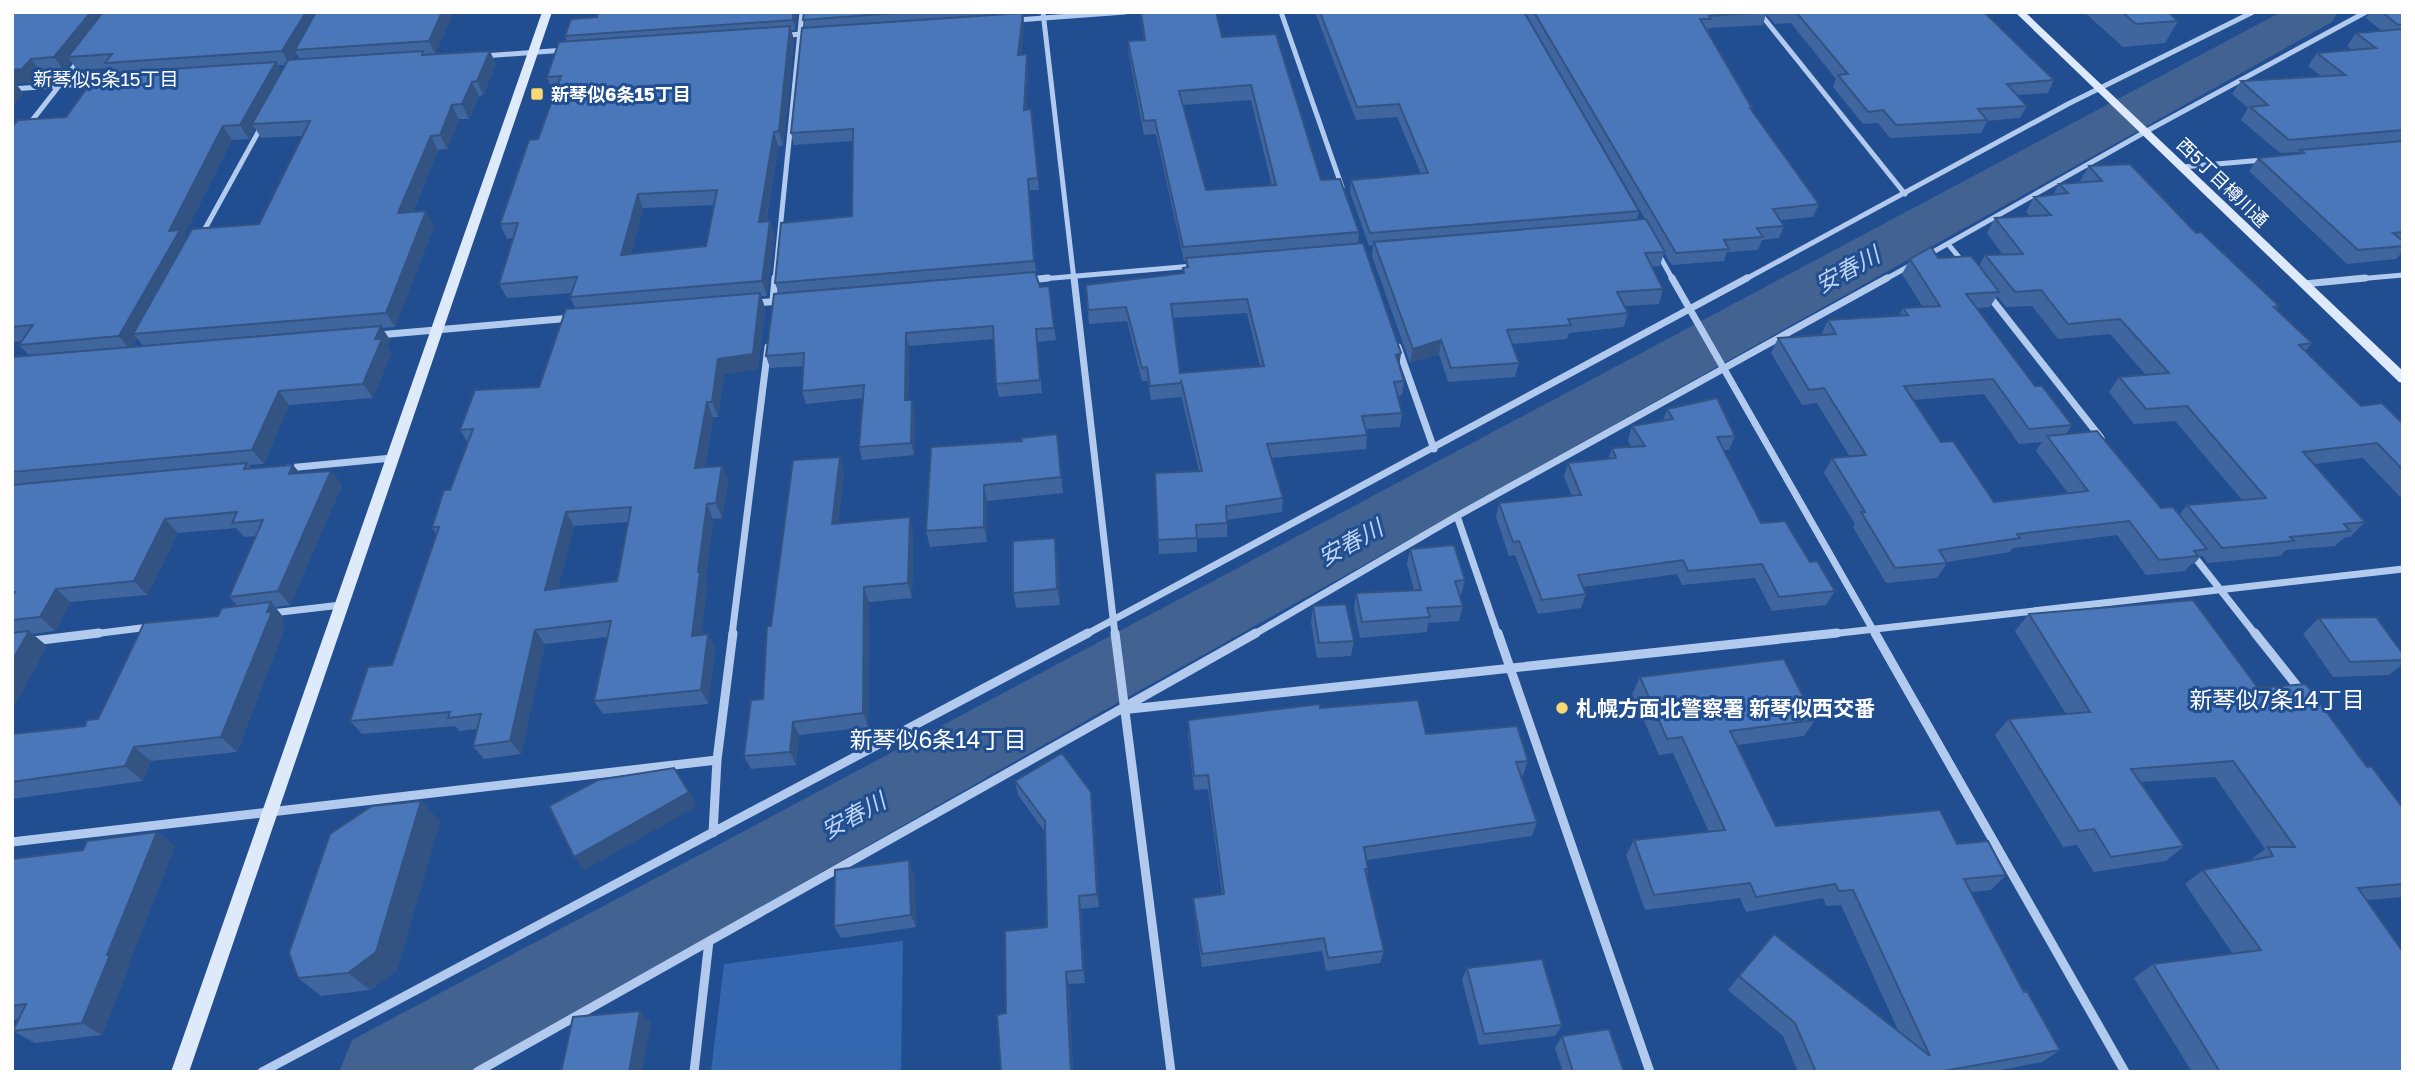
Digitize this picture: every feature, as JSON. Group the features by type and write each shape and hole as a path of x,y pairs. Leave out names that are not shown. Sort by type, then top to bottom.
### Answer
{"street":[{"path":"180,1072 547,12"},
{"path":"772,315 802,12"},
{"path":"1003,21 1044,15 1125,12"},
{"path":"1282,12 1347,201"},
{"path":"1759,12 1905,194"},
{"name":"西5丁目樽川通","path":"2019,12 2403,379"},
{"path":"262,1072 1113,617 1434,449 2100,89 2253,12"},
{"path":"477,1072 1125,709 1457,516 1948,244 2141,128 2366,12"},
{"path":"1044,15 1113,617 1171,1072"},
{"path":"772,36 813,33"},
{"path":"480,56 568,50"},
{"path":"20,137 83,54"},
{"path":"12,89 100,83"},
{"path":"194,248 266,117"},
{"path":"2182,167 2266,160"},
{"path":"1948,244 1965,265"},
{"path":"1657,251 2125,1072"},
{"path":"1018,281 1202,265"},
{"path":"2304,284 2403,275"},
{"path":"1982,287 2110,449"},
{"path":"746,303 787,300"},
{"path":"368,336 584,317"},
{"path":"713,833 717,760 768,342"},
{"path":"1397,344 1434,449"},
{"path":"284,468 392,458"},
{"path":"1457,516 1650,1072"},
{"path":"2186,546 2307,698"},
{"path":"1125,709 1510,670 2403,569"},
{"path":"259,614 341,605"},
{"path":"26,641 163,625"},
{"path":"12,842 717,760"},
{"path":"694,1072 709,942"}],"shaded area":[{"path":"903,941 901,1072 711,1072 724,964"}],"building":[{"path":"12,12 91,12 54,57 31,59 22,69 12,70"},
{"path":"103,12 306,12 282,51 105,63 112,54 68,57"},
{"path":"316,12 442,12 429,41 295,50"},
{"path":"598,12 793,12 793,20 565,36 571,19 597,17"},
{"path":"804,12 910,12 803,20"},
{"path":"1141,12 1216,12 1222,37 1276,34 1321,180 1340,179 1359,232 1183,247 1155,120 1144,121 1128,41 1145,40","holes":["1251,85 1276,185 1206,190 1179,91"]},
{"path":"1320,12 1524,12 1639,211 1370,233 1351,180 1428,173 1399,104 1357,107"},
{"path":"1534,12 1766,12 1700,19 1750,108 1819,204 1773,209 1784,226 1757,228 1763,237 1724,240 1729,249 1676,253"},
{"path":"1796,12 1984,12 2054,80 2007,84 2027,106 1978,109 1987,120 1896,125 1883,110 1868,112 1838,75 1848,74"},
{"path":"2122,12 2168,12 2178,21 2136,24"},
{"path":"2382,12 2403,12 2403,24 2398,25"},
{"path":"1023,13 1018,55 1027,54 1024,110 1031,109 1038,178 1028,179 1034,261 775,283 781,223 852,216 853,129 791,133 802,28"},
{"path":"790,26 779,131 774,132 759,222 770,221 762,281 570,297 577,277 499,284 518,223 500,224 529,140 538,139 561,76 547,77 559,42","holes":["717,190 706,246 621,255 638,194"]},
{"path":"2403,29 2403,130 2289,140 2250,107 2268,105 2241,81 2345,75 2317,53 2376,48 2356,33"},
{"path":"423,51 422,55 490,51 477,81 472,82 462,104 452,105 440,135 431,136 398,213 426,211 386,313 133,334 192,229 259,224 310,121 252,124 288,60"},
{"path":"276,62 240,125 223,126 169,231 180,230 119,336 19,345 33,325 12,327 12,127 18,120 66,117 97,74"},
{"path":"2403,141 2403,232 2393,233 2403,241 2403,246 2358,250 2258,158 2304,153 2300,150"},
{"path":"2130,164 2196,233 2201,232 2279,306 2274,307 2312,343 2299,345 2361,406 2382,403 2403,424 2403,470 2377,443 2303,452 2365,522 2344,524 2350,531 2290,537 2294,541 2222,548 2187,505 2266,498 2187,406 2146,409 2119,377 2169,373 2120,319 2068,324 2041,290 2015,292 1985,255 2023,254 1995,218 2051,215 2034,197 2068,193 2059,184 2102,181 2089,166"},
{"path":"1646,219 1665,252 1645,253 1663,289 1617,292 1628,313 1568,319 1571,325 1507,330 1519,363 1451,368 1441,340 1413,349 1374,242"},
{"path":"1363,243 1401,353 1396,355 1404,381 1394,382 1402,413 1362,416 1367,435 1267,444 1283,498 1226,506 1227,523 1196,525 1197,538 1158,540 1155,473 1202,471 1181,380 1181,383 1150,386 1147,367 1142,368 1126,307 1088,310 1086,285 1184,273 1183,268 1188,267 1186,258","holes":["1247,299 1264,366 1180,373 1171,304"]},
{"path":"1931,247 1938,258 1971,256 1977,263 1999,292 1966,294 2035,386 2042,386 2072,425 2029,429 1993,379 1904,386 1941,442 1953,441 1994,502 2088,491 2047,436 2097,431 2161,508 2173,507 2207,549 2194,551 2198,556 2159,560 2129,521 2017,534 2020,538 1939,550 1947,563 1895,568 1832,458 1866,455 1824,388 1809,390 1778,338 1836,334 1828,320 1908,315 1903,308 1940,306 1910,259"},
{"path":"1035,272 1040,287 1049,286 1054,328 1036,329 1040,380 996,384 993,326 906,333 905,400 912,400 911,443 859,447 864,385 802,391 804,353 766,356 774,294"},
{"path":"760,293 753,354 718,359 712,402 707,402 695,468 722,466 716,503 707,504 692,636 708,634 701,690 594,701 611,621 535,630 510,741 473,746 481,714 448,718 450,712 350,721 368,667 392,665 439,527 432,527 444,490 450,490 473,429 460,430 475,390 539,387 566,309","holes":["631,507 617,581 545,590 566,512"]},
{"path":"381,326 375,339 382,339 363,384 279,391 252,450 12,472 12,357"},
{"path":"1717,398 1735,436 1717,437 1761,523 1785,521 1810,562 1817,561 1835,591 1779,597 1762,564 1688,571 1683,560 1578,575 1586,594 1542,600 1519,541 1513,542 1499,503 1581,495 1568,463 1616,458 1612,448 1645,446 1632,426 1673,419 1667,409"},
{"path":"1057,434 1061,477 984,485 984,527 926,531 931,447 1022,441 1021,438"},
{"path":"840,457 832,524 910,517 908,583 864,587 863,713 793,722 790,752 744,756 751,700 763,699 767,626 771,626 793,460"},
{"path":"247,463 244,469 293,465 289,474 331,471 278,591 229,597 263,520 232,523 237,512 165,519 134,581 56,589 40,617 12,620 12,596 15,592 12,592 12,485"},
{"path":"1055,538 1057,589 1013,593 1013,541"},
{"path":"1454,545 1465,580 1455,581 1463,606 1427,608 1430,617 1362,622 1356,593 1421,590 1410,549"},
{"path":"2193,600 2258,688 2306,684 2367,767 2371,766 2403,808 2403,884 2358,888 2403,952 2403,1072 2220,1072 2153,964 2261,950 2203,870 2273,856 2268,847 2295,847 2233,761 2131,769 2184,846 2111,857 2094,829 2079,831 2009,719 2090,712 2029,614"},
{"path":"271,602 267,612 272,612 221,737 134,747 125,766 12,782 12,734 85,726 87,720 98,719 144,623 218,616 222,608"},
{"path":"1346,604 1354,641 1319,643 1313,606"},
{"path":"2376,617 2403,654 2403,660 2350,662 2319,618"},
{"path":"29,631 12,661 12,633"},
{"path":"1784,659 1815,720 1730,731 1776,826 1940,810 1957,844 1988,841 2006,875 1964,879 2024,992 2027,991 2060,1050 1938,1072 1816,1072 1795,1023 1739,976 1774,934 1930,1056 1853,890 1839,891 1835,884 1756,897 1750,883 1654,895 1634,840 1725,830 1682,737 1667,739 1640,677"},
{"path":"1418,700 1426,734 1517,726 1528,761 1516,762 1537,822 1364,847 1368,869 1365,869 1384,951 1328,958 1324,938 1202,954 1193,898 1224,894 1208,775 1194,776 1188,720 1320,704 1320,708"},
{"path":"1062,753 1091,792 1097,894 1079,896 1083,970 1066,972 1071,1072 1001,1072 997,1015 1006,1013 1005,931 1047,927 1045,821 1015,781"},
{"path":"674,768 689,792 574,857 549,806 598,780"},
{"path":"421,801 376,952 348,973 298,978 289,953 330,834 372,806"},
{"path":"157,832 82,1023 13,1031 26,1004 12,1006 12,859 83,850 87,841"},
{"path":"909,860 911,915 834,926 835,870"},
{"path":"1542,959 1562,1025 1484,1034 1467,968"},
{"path":"640,1011 629,1072 561,1072 573,1017"},
{"path":"1609,1029 1624,1072 1573,1072 1562,1036"}],"waterway":[{"name":"安春川","path":"384,1072 1060,698 2316,12"}],"place":[{"name":"新琴似6条15丁目","path":"537,94"},
{"name":"札幌方面北警察署 新琴似西交番","path":"1562,708"}],"district":[{"name":"新琴似5条15丁目","path":"106,78"},
{"name":"新琴似7条14丁目","path":"2277,699"},
{"name":"新琴似6条14丁目","path":"938,739"}]}
